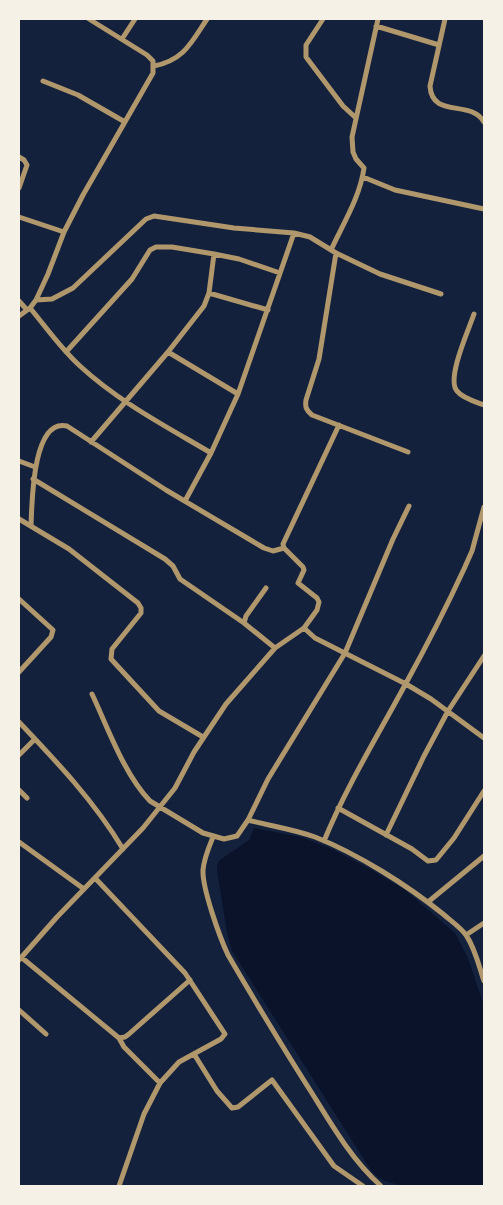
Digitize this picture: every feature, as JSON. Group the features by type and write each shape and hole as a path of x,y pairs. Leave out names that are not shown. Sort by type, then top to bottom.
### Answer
{"street":[{"path":"19,316 36,300 64,232 83,195 153,73 154,61 147,55 89,19"},
{"path":"122,39 135,19"},
{"path":"154,66 173,61 182,54 207,19"},
{"path":"324,19 306,46 306,57 343,106 356,118"},
{"path":"378,19 352,144 356,159 364,168 356,197 334,252 319,359 305,406 312,415 408,452"},
{"path":"445,19 430,86 430,95 433,100 444,105 479,115 484,122"},
{"path":"376,26 439,45"},
{"path":"43,81 78,95 125,122"},
{"path":"19,157 24,160 26,165 19,188"},
{"path":"362,177 394,190 484,209"},
{"path":"36,300 52,299 73,288 149,217 161,216 234,228 294,233 310,237 334,252 380,274 441,294"},
{"path":"19,217 64,232"},
{"path":"185,501 212,454 238,394 294,233"},
{"path":"66,352 132,278 150,250 163,246 214,254 280,273"},
{"path":"91,442 199,314 210,294 214,254"},
{"path":"210,294 268,310"},
{"path":"19,301 91,376 126,402 212,454"},
{"path":"474,314 455,370 453,385 457,392 484,405"},
{"path":"168,352 238,394"},
{"path":"31,526 35,467 45,440 54,426 61,425 67,426 185,501 264,548 273,551 284,548"},
{"path":"160,1083 124,1047 119,1038 20,959 160,808 175,788 203,737 226,704 275,648 304,628 317,610 319,602 317,598 300,586 299,580 304,570 303,567 284,548 284,540 338,425"},
{"path":"19,461 35,467"},
{"path":"33,479 165,559 173,566 180,578 275,648"},
{"path":"92,694 126,764 143,794 160,808 203,833 224,840 237,836 248,820 268,779 345,653 409,506"},
{"path":"324,842 338,808 406,684 464,569 472,551 484,507"},
{"path":"19,519 69,550 138,604 141,608 141,613 112,649 111,659 159,711 203,737"},
{"path":"244,624 246,616 266,588"},
{"path":"19,599 53,630 51,637 19,672"},
{"path":"304,628 315,638 406,684 448,711 484,738"},
{"path":"386,834 448,711 484,656"},
{"path":"19,722 67,773 102,815 123,848"},
{"path":"19,755 35,739"},
{"path":"19,790 27,798"},
{"path":"338,808 386,834 428,861 436,860 454,838 484,791"},
{"path":"248,820 304,834 324,842 381,872 428,902 466,935 473,948 484,981"},
{"path":"213,836 204,861 204,882 221,941 282,1046 339,1136 369,1176 381,1186"},
{"path":"19,842 84,889"},
{"path":"428,902 484,856"},
{"path":"95,878 190,980 225,1034 221,1039 179,1062 160,1083 144,1114 119,1186"},
{"path":"466,935 484,922"},
{"path":"119,1038 129,1034 190,980"},
{"path":"19,1010 46,1034"},
{"path":"194,1054 217,1091 232,1108 238,1107 272,1080 334,1166 363,1186"}],"water":[{"path":"254,828 301,837 330,848 405,890 455,933 468,958 484,1006 484,1183 481,1186 409,1186 383,1180 370,1169 232,951 227,933 217,865 220,860 249,840"}]}
